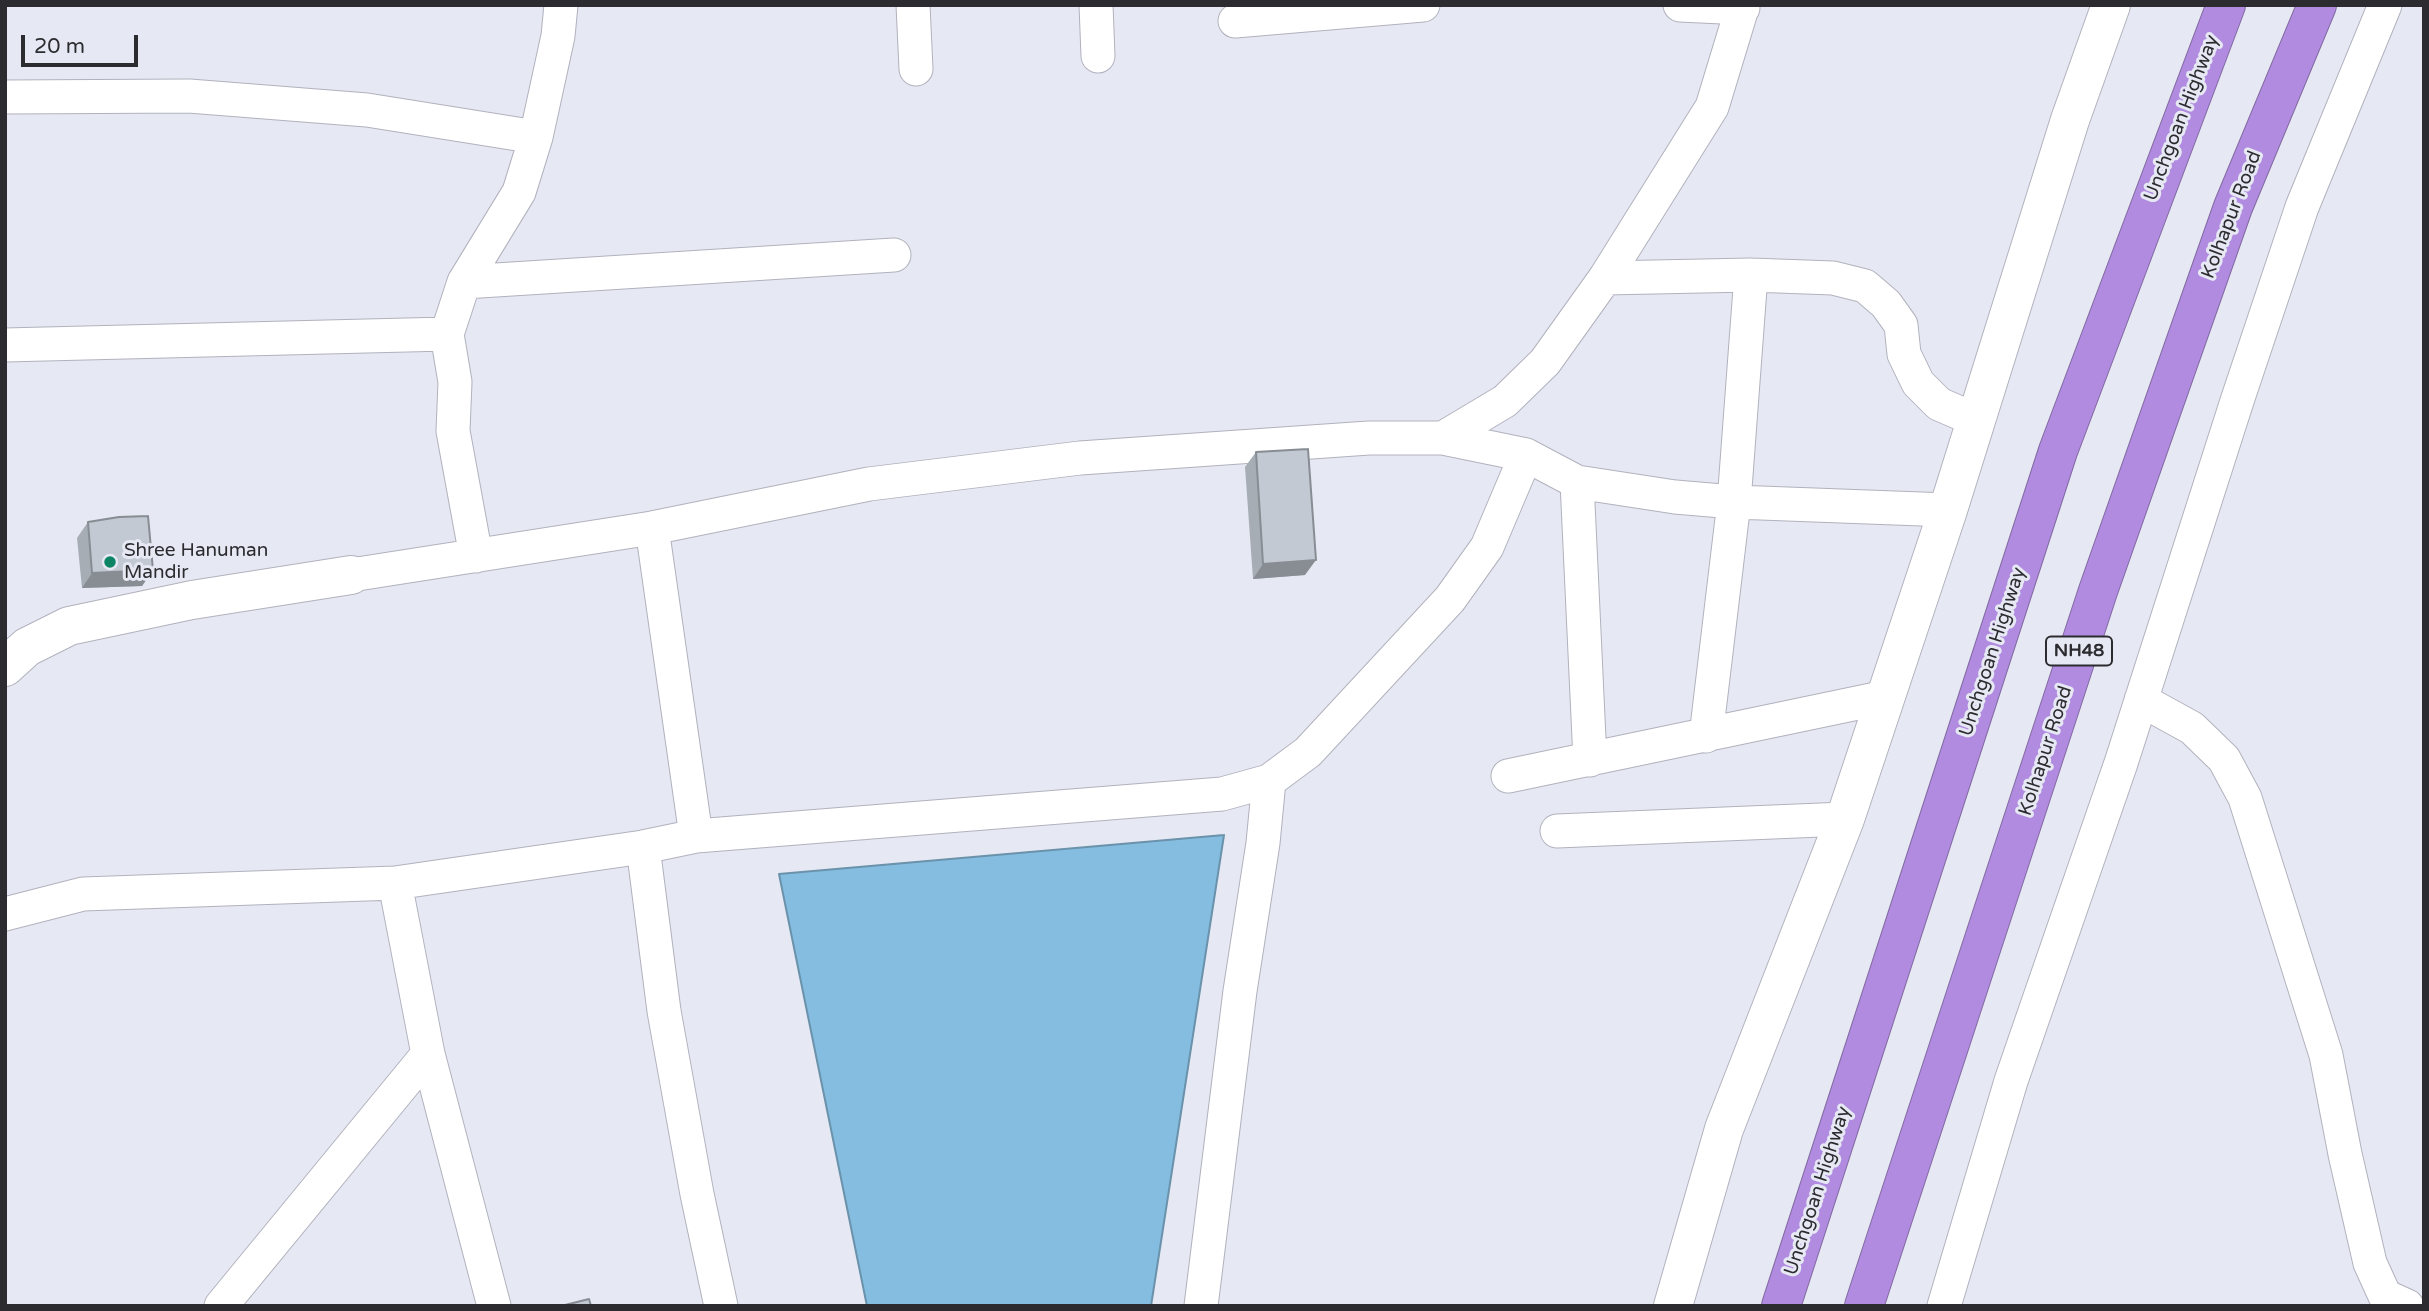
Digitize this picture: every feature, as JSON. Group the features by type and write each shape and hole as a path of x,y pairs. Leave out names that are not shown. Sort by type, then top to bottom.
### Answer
{"highway":[{"name":"Unchgoan Highway","path":"1781,1306 2058,451 2225,5"},
{"name":"Kolhapur Road","path":"1864,1306 2098,591 2233,206 2317,5"}],"street":[{"path":"476,556 453,431 455,382 447,334 464,282 519,192 537,137 558,36 561,5"},
{"path":"913,5 916,69"},
{"path":"1096,5 1098,56"},
{"path":"1235,21 1423,5"},
{"path":"1443,438 1505,401 1537,370 1605,278 1712,107 1743,7 1680,5"},
{"path":"1673,1306 1724,1129 1845,818 1948,510 2070,120 2110,5"},
{"path":"1944,1306 2011,1081 2141,700 2236,401 2298,220 2385,5"},
{"path":"5,97 189,96 367,110 537,137"},
{"path":"464,282 894,255"},
{"path":"1605,278 1751,275 1833,278 1865,286 1886,304 1901,325 1904,355 1918,383 1939,404 1976,420"},
{"path":"1706,736 1734,502 1751,275"},
{"path":"5,345 447,334"},
{"path":"5,667 27,647 69,626 192,600 652,528 869,484 1080,458 1369,438 1443,438 1526,455 1577,482 1734,502 1948,510"},
{"path":"5,914 83,894 395,883 643,847 696,836 1222,794 1269,781 1308,752 1450,599 1487,547 1526,455"},
{"path":"1577,482 1590,760"},
{"path":"652,528 696,836"},
{"path":"1508,776 1886,697"},
{"path":"2141,700 2192,728 2224,759 2245,798 2326,1055 2370,1263 2385,1296 2407,1306"},
{"path":"1201,1306 1269,781"},
{"path":"1557,831 1845,818"},
{"path":"643,847 664,1011 697,1194 721,1306"},
{"path":"395,883 428,1054 494,1306"},
{"path":"221,1306 428,1054"}],"water":[{"path":"1224,835 1151,1306 867,1306 779,874"}],"building":[{"path":"1308,449 1316,560 1263,564 1256,452"},
{"path":"148,516 153,570 92,573 88,522"},
{"path":"589,1299 591,1306 561,1306"}],"place":[{"name":"Shree Hanuman Mandir","path":"110,562"}]}
